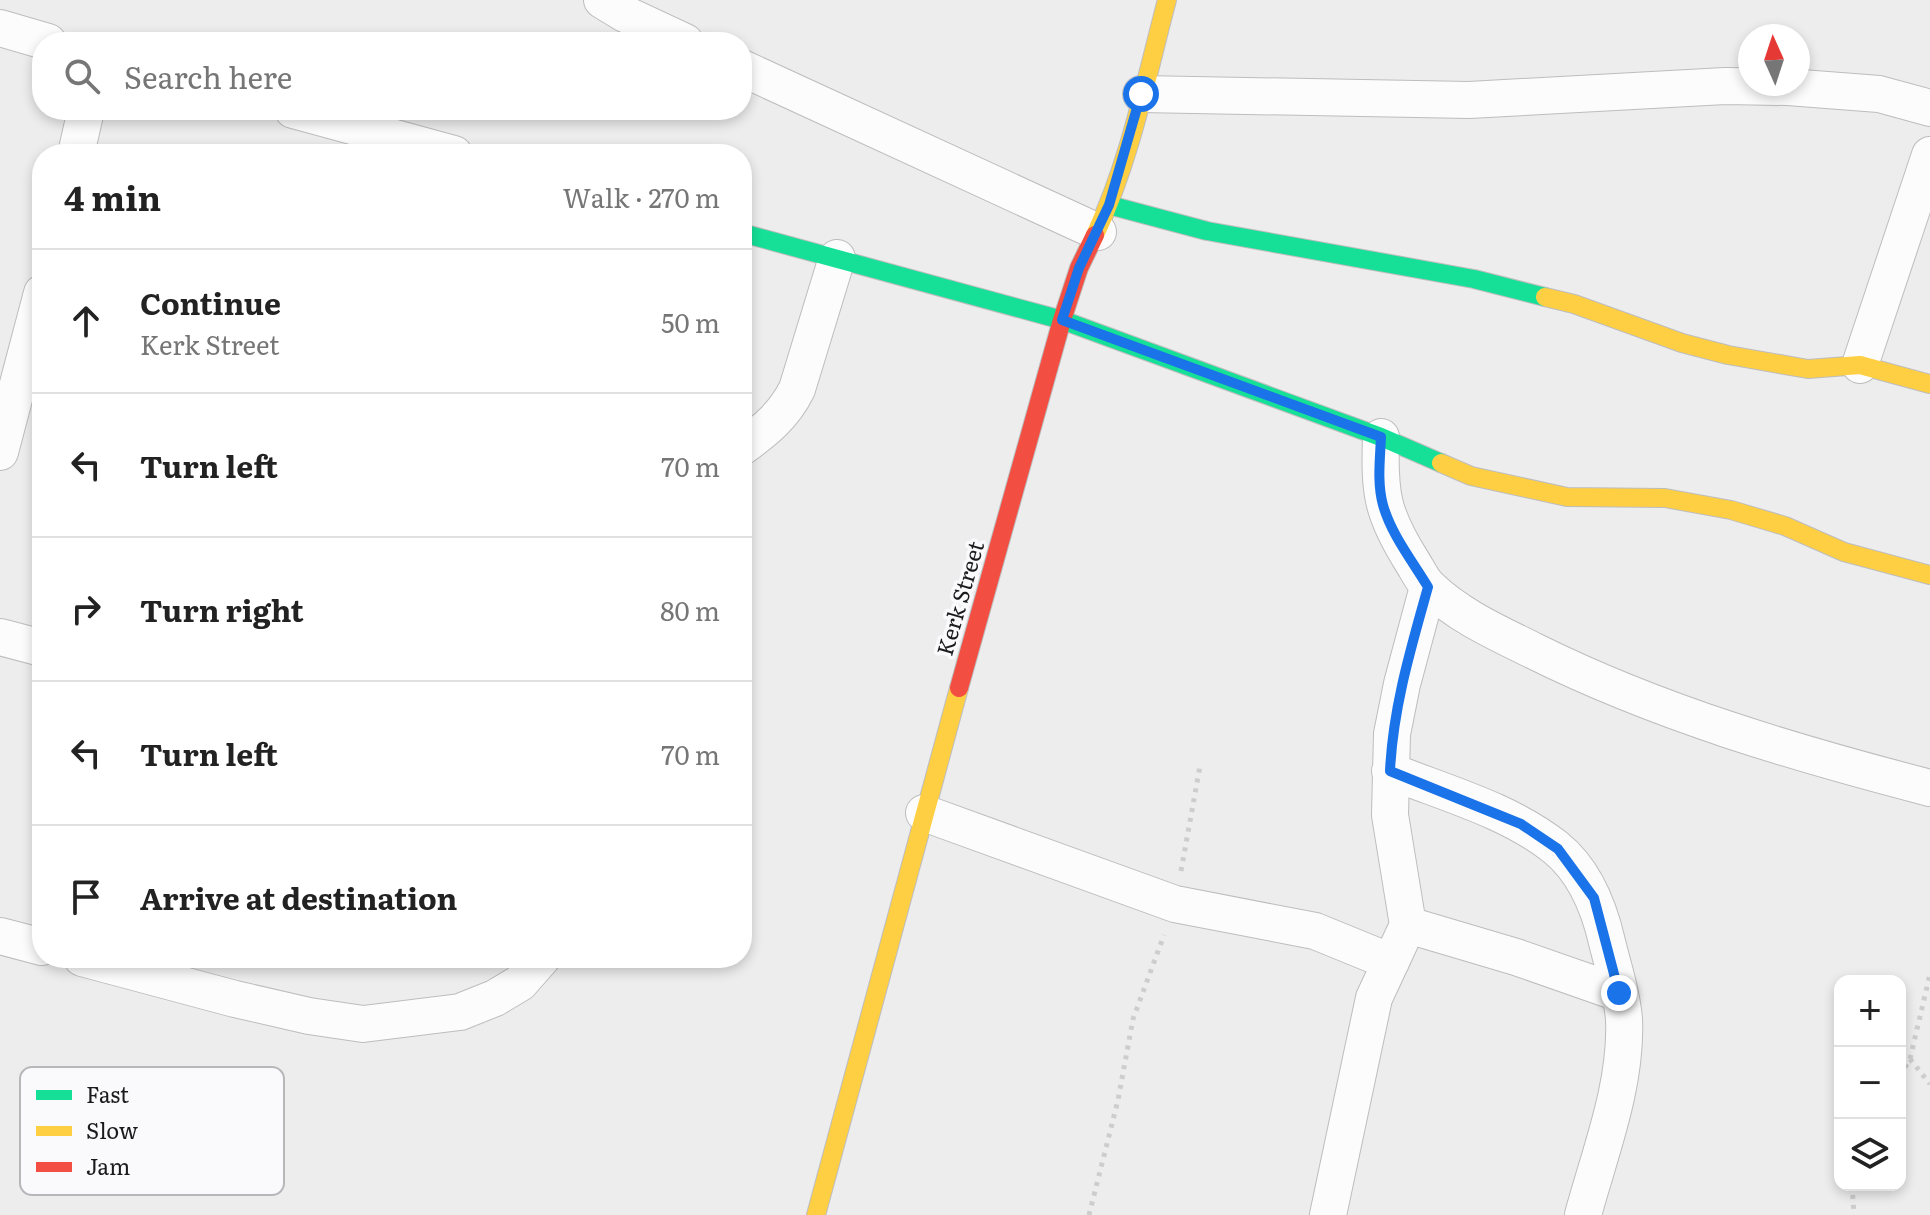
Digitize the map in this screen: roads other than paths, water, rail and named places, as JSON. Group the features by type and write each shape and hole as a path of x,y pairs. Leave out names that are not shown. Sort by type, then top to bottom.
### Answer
{"street":[{"path":"602,0 664,32"},
{"name":"Kerk Street","path":"816,1215 924,813 1062,320 1079,268 1103,219 1167,0"},
{"path":"0,28 32,37"},
{"path":"752,72 1103,219 1207,231 1474,279 1599,313 1682,343 1743,358 1808,369 1860,365 1930,384"},
{"path":"1141,94 1469,100 1725,86 1788,87 1879,94 1930,108"},
{"path":"78,144 84,120"},
{"path":"330,120 417,144"},
{"path":"1860,365 1930,155"},
{"path":"752,236 1062,320 1381,437 1471,476 1567,497 1665,498 1717,507 1785,526 1844,552 1930,575"},
{"path":"752,439 775,422 788,407 807,359 837,258"},
{"path":"0,452 24,335 32,316"},
{"path":"1381,437 1379,484 1384,508 1406,552 1428,587 1479,623 1574,671 1658,706 1838,764 1930,788"},
{"path":"1328,1215 1374,998 1408,925 1390,815 1392,734 1428,587"},
{"path":"0,637 32,645"},
{"path":"1390,771 1521,824 1558,849 1594,898 1624,1016 1624,1046 1618,1086 1583,1215"},
{"path":"924,813 1175,904 1315,931 1391,962"},
{"path":"1408,925 1516,957 1619,993"},
{"path":"0,936 32,944"},
{"path":"120,968 264,1006 363,1024 460,1012 495,998 520,983 533,968"}]}
